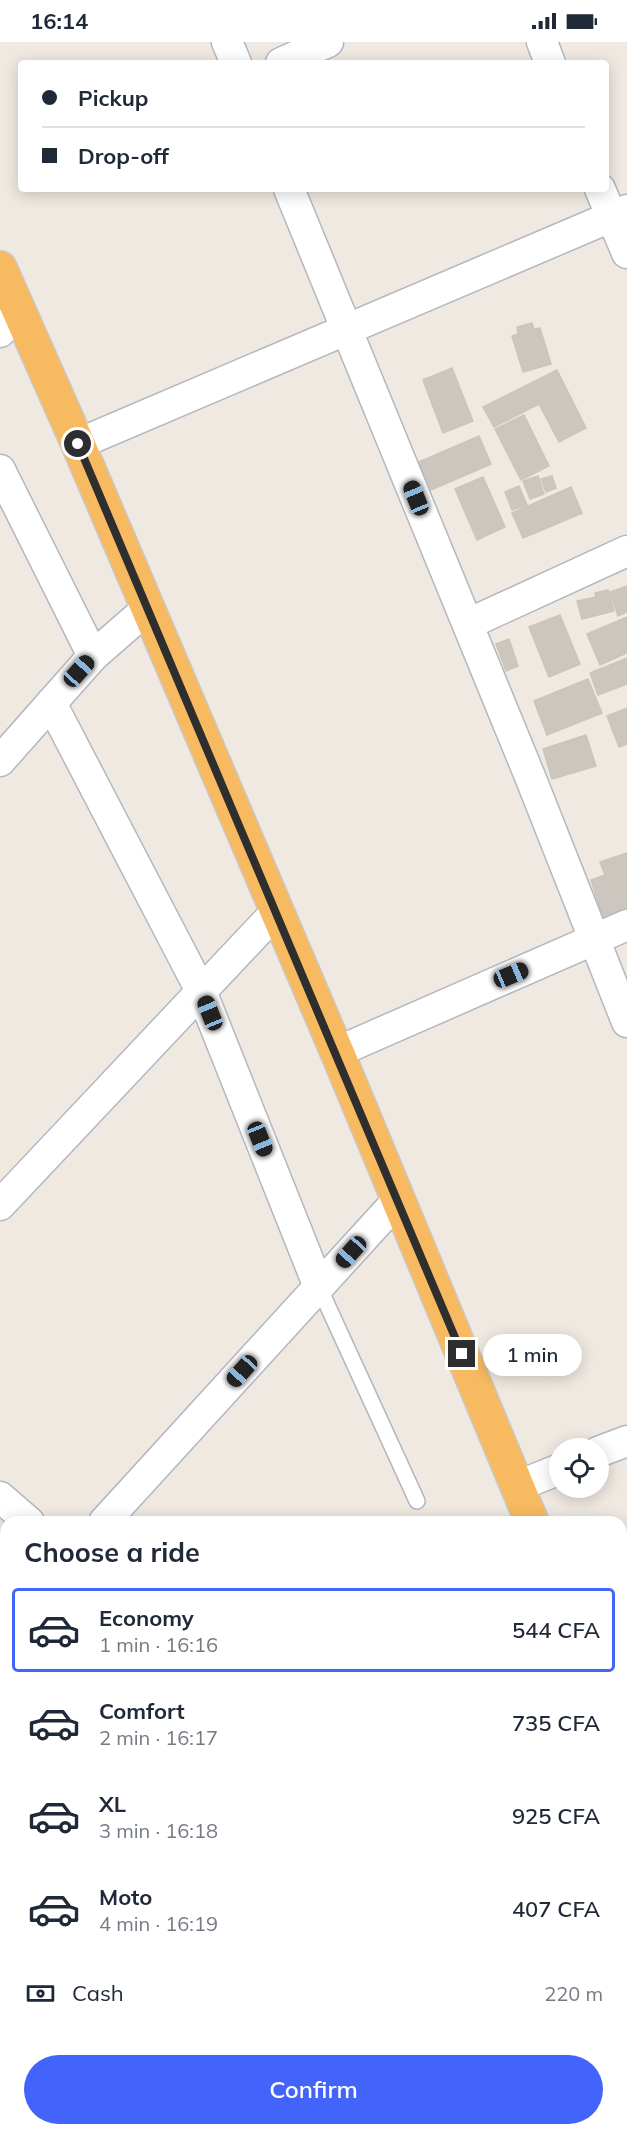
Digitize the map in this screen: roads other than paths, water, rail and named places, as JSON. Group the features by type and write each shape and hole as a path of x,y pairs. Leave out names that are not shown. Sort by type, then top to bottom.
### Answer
{"highway":[{"path":"0,268 9,322 78,444 337,1052 530,1516"}],"street":[{"path":"227,42 235,60"},
{"path":"288,60 328,42"},
{"path":"542,42 549,60"},
{"path":"290,192 468,624 627,1022"},
{"path":"602,192 619,214 627,254"},
{"path":"78,444 619,214"},
{"path":"0,470 93,656"},
{"path":"468,624 627,551"},
{"path":"0,761 93,656 147,609"},
{"path":"51,703 201,992 319,1287"},
{"path":"0,1206 276,912"},
{"path":"337,1052 627,924"},
{"path":"109,1516 398,1200"},
{"path":"609,1448 627,1441"},
{"path":"518,1486 549,1473"},
{"path":"0,1497 22,1516"}],"lane":[{"path":"319,1287 417,1501"}]}
